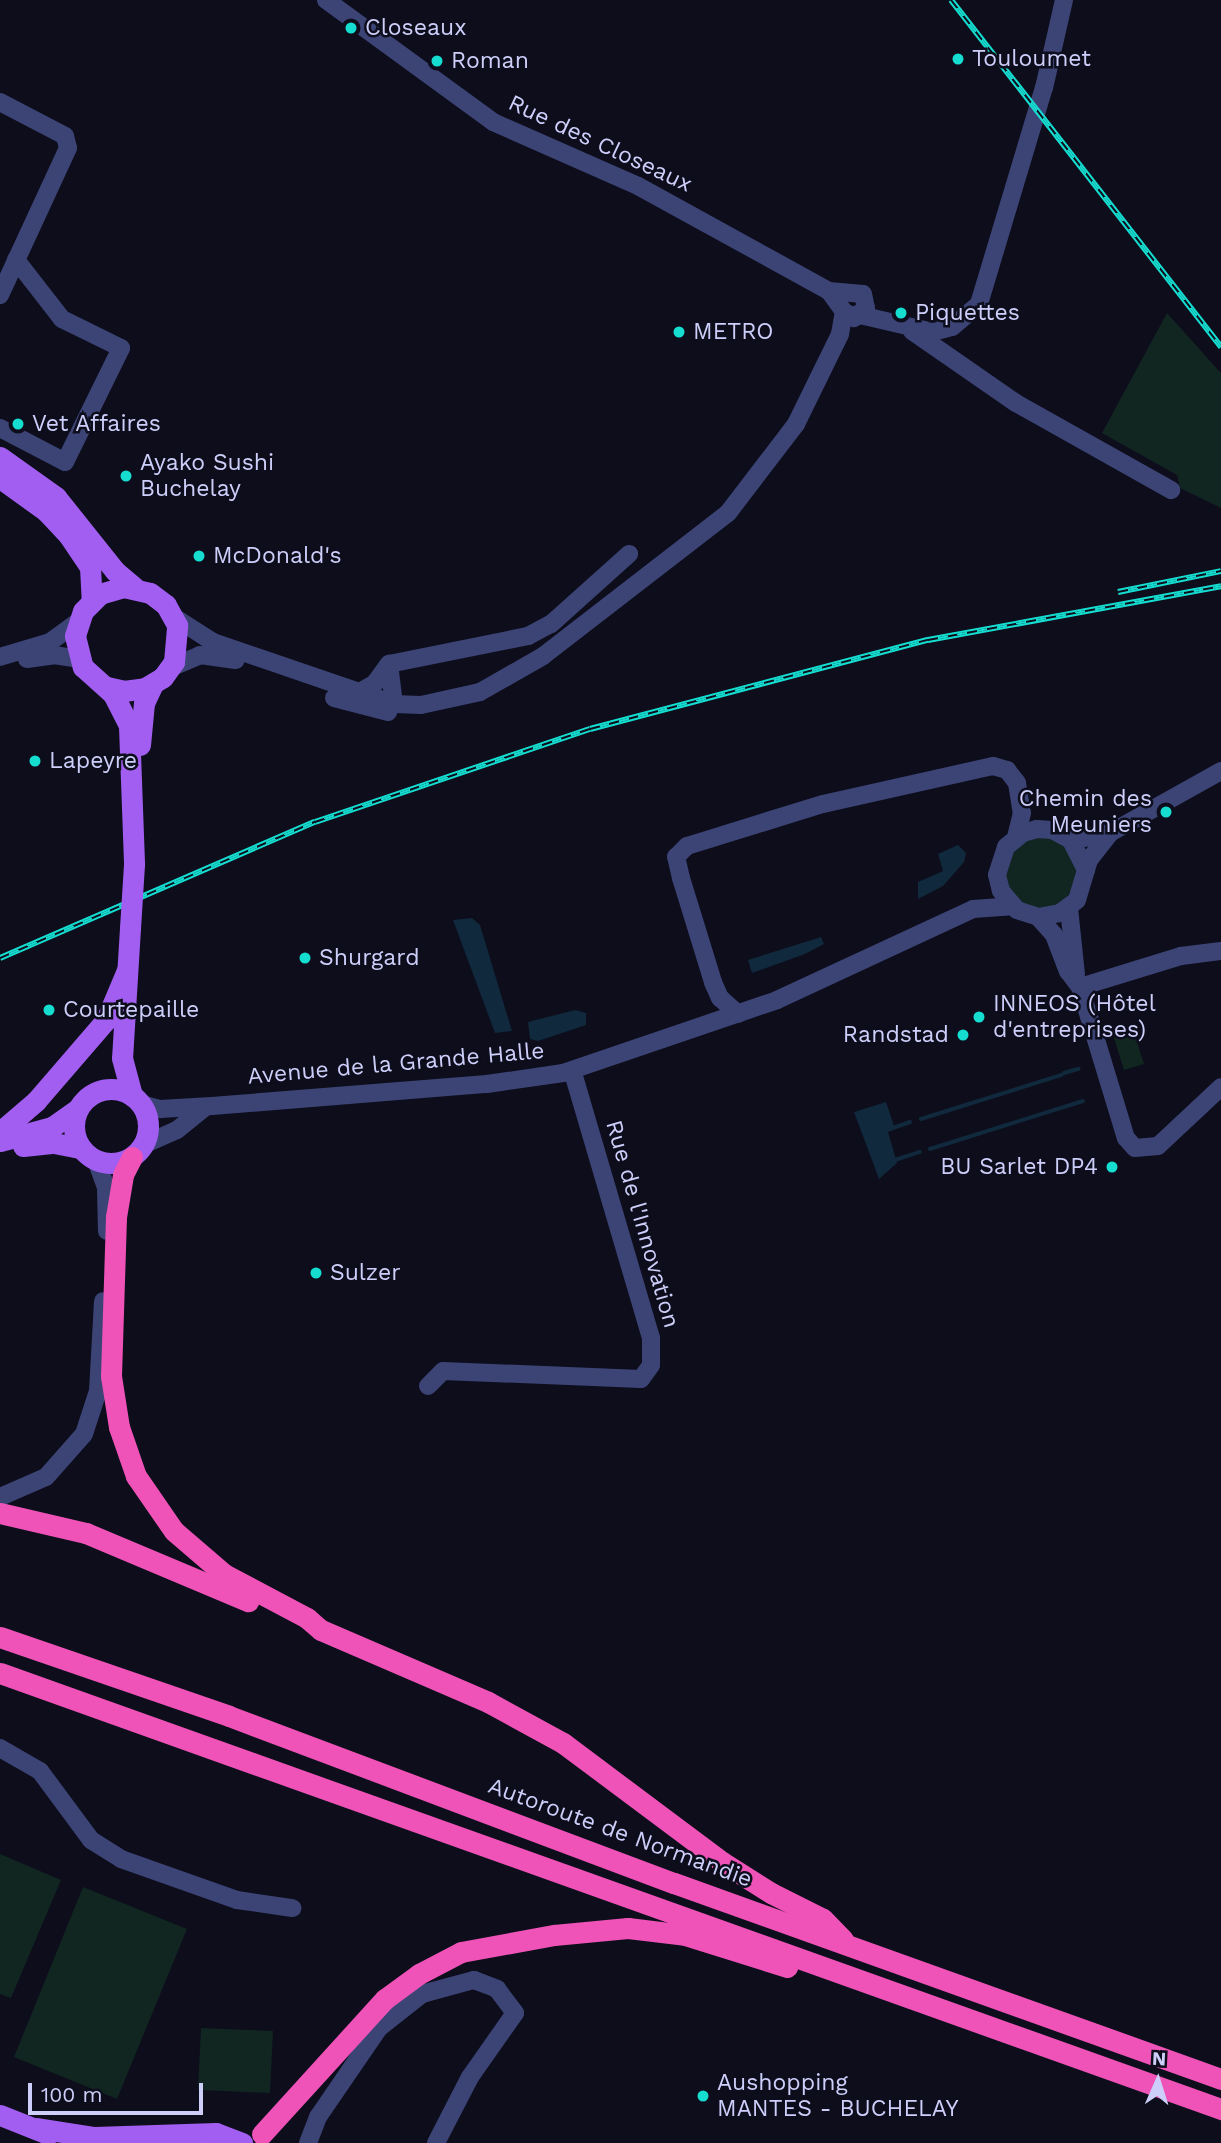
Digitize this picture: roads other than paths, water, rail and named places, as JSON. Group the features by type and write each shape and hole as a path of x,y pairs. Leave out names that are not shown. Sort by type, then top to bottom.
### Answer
{"highway":[{"path":"138,1151 123,1175 116,1217 110,1351 114,1401 136,1476 161,1516 190,1547 224,1574 307,1618 321,1630"},
{"path":"0,1513 86,1533 488,1702 546,1732 746,1878 823,1919 847,1944"},
{"name":"Autoroute de Normandie","path":"0,1637 229,1716 1221,2079"},
{"path":"0,1673 1221,2109"},
{"path":"262,2134 405,1983 461,1952 588,1931 656,1930 809,1974 825,1967"},
{"path":"379,2028 412,1990 463,1959 502,1944"}],"main road":[{"path":"0,457 55,497 116,571 135,588 157,597 174,617 179,643 170,668 153,684 144,704 134,817"},
{"path":"0,478 46,511 69,536 90,567 92,601"},
{"path":"135,588 114,589 92,601 78,622 75,641 79,659 88,675 107,687 128,691 153,684"},
{"path":"0,1151 46,1143 116,1163 138,1151 148,1122 123,1066 134,817 129,726 107,687"},
{"path":"0,1132 36,1101 98,1030 127,970"},
{"path":"0,1141 52,1127 78,1109 94,1093 110,1066 124,1017"},
{"path":"94,1093 114,1089 137,1100"},
{"path":"78,1109 74,1131 88,1154"},
{"path":"0,2115 40,2136 216,2133 241,2142"},
{"path":"0,2127 70,2143"}],"street":[{"name":"Rue des Closeaux","path":"326,0 499,125 612,172 854,307"},
{"path":"912,331 943,325 975,310 987,281 1044,88 1063,0"},
{"path":"0,102 65,136 68,148 0,295"},
{"path":"0,428 65,462 121,348 62,319 16,260"},
{"path":"854,307 902,320 943,325"},
{"path":"854,307 912,331 1016,403 1171,490"},
{"path":"170,668 192,657 219,655 388,707 436,714 499,694 534,672 575,633 728,513 796,424 854,307"},
{"path":"943,325 951,357"},
{"path":"358,693 376,683 389,664 528,636 551,624 629,554"},
{"path":"174,617 213,642 358,693 388,707"},
{"path":"0,657 50,642 78,622"},
{"path":"0,668 44,656 79,659"},
{"path":"388,707 389,664"},
{"path":"738,1014 720,999 713,982 676,863 676,857 687,846 823,804 993,766 1007,770 1020,795 1047,829 1065,836 1079,849 1086,870"},
{"path":"1038,917 1069,908 1082,891 1086,870 1095,849 1110,834 1221,771"},
{"path":"1020,795 1022,813 1016,836 1002,853 997,875 1012,905 1038,917 1054,935 1068,971 1078,983"},
{"path":"1016,836 1047,829"},
{"path":"1065,836 1110,834"},
{"name":"Avenue de la Grande Halle","path":"973,909 990,891 997,875"},
{"name":"Avenue de la Grande Halle","path":"137,1100 160,1109 212,1106 487,1084 572,1070 706,1026 824,982 973,909 1012,905"},
{"path":"1069,908 1078,983 1126,1138 1135,1148 1149,1149 1221,1087"},
{"path":"1078,983 1181,956 1221,951"},
{"path":"706,1026 713,982"},
{"name":"Rue de l'Innovation","path":"428,1386 443,1371 641,1380 650,1365 651,1338 572,1070"},
{"path":"138,1151 174,1132 196,1112 212,1106"},
{"path":"0,1497 35,1485 57,1469 77,1446 95,1407 107,1227 106,1188 88,1154"},
{"path":"0,1748 40,1770 91,1840 121,1859 237,1900 292,1908"},
{"path":"308,2141 318,2117 379,2028 422,1994 474,1980 497,1989 515,2013 457,2099 436,2143"}],"water":[{"path":"958,845 966,853 964,862 943,886 918,899 918,882 943,871 938,854"},
{"path":"472,918 480,925 512,1031 495,1033 453,920"},
{"path":"821,937 824,944 805,954 752,973 748,960"},
{"path":"575,1010 586,1013 586,1025 538,1041 530,1039 528,1022"},
{"path":"886,1102 895,1129 888,1132 897,1163 879,1179 854,1112"}],"waterway":[{"path":"1064,1073 1078,1069"},
{"path":"921,1119 1061,1075"},
{"path":"930,1149 1083,1101"},
{"path":"890,1129 910,1122"},
{"path":"892,1161 920,1152"}],"railway":[{"path":"951,0 1221,347"},
{"path":"1118,592 1221,571"},
{"path":"0,958 315,822 590,729 928,640 1221,586"}],"place":[{"name":"Closeaux","path":"351,28"},
{"name":"Touloumet","path":"958,59"},
{"name":"Roman","path":"437,61"},
{"name":"Piquettes","path":"901,313"},
{"name":"METRO","path":"679,332"},
{"name":"Vet Affaires","path":"18,424"},
{"name":"Ayako Sushi Buchelay","path":"126,476"},
{"name":"McDonald's","path":"199,556"},
{"name":"Lapeyre","path":"35,761"},
{"name":"Chemin des Meuniers","path":"1166,812"},
{"name":"Shurgard","path":"305,958"},
{"name":"Courtepaille","path":"49,1010"},
{"name":"INNEOS (Hôtel d'entreprises)","path":"979,1017"},
{"name":"Randstad","path":"963,1035"},
{"name":"BU Sarlet DP4","path":"1112,1167"},
{"name":"Sulzer","path":"316,1273"},
{"name":"Aushopping MANTES - BUCHELAY","path":"703,2096"}]}
